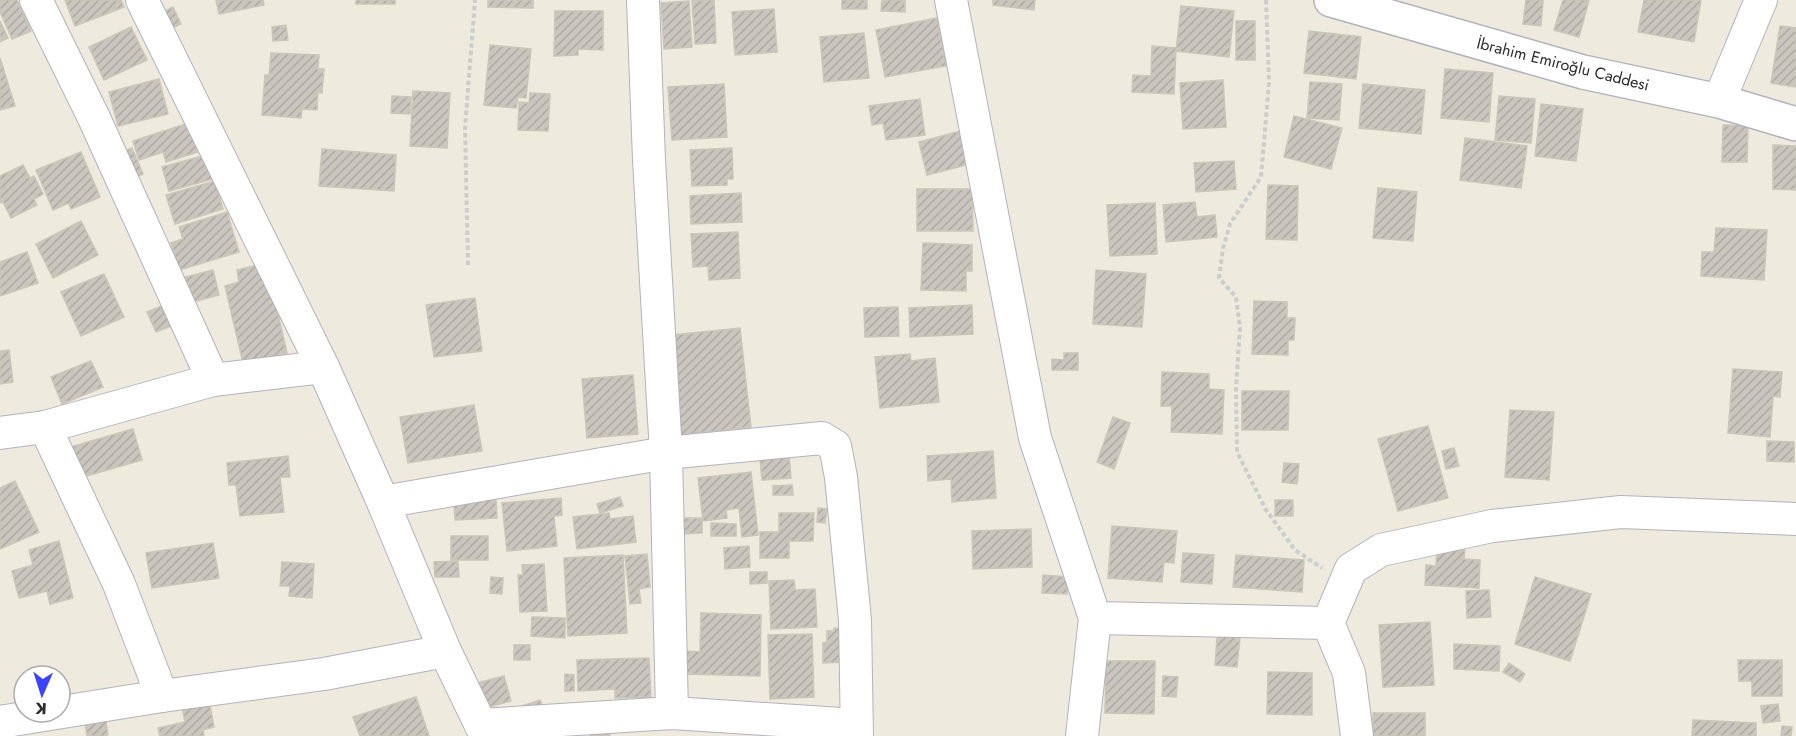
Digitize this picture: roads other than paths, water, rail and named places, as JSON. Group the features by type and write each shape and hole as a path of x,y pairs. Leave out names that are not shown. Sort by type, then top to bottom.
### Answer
{"street":[{"path":"36,0 99,129 213,380"},
{"path":"142,0 323,366 445,651 484,730 672,713 856,730 855,620 841,477 835,446 822,438 666,453 383,502"},
{"path":"643,0 649,160 666,453 672,713"},
{"path":"951,0 1035,438 1095,618 1082,736"},
{"name":"İbrahim Emiroğlu Caddesi","path":"1331,0 1583,72 1719,101 1796,124"},
{"path":"1719,101 1761,0"},
{"path":"0,433 45,427 213,380 323,366"},
{"path":"45,427 119,584 162,696"},
{"path":"1357,736 1349,673 1328,623 1351,569 1381,550 1492,526 1622,512 1796,519"},
{"path":"1095,618 1328,623"},
{"path":"0,722 162,696 324,674 445,651"},
{"path":"0,727 8,736"}]}
